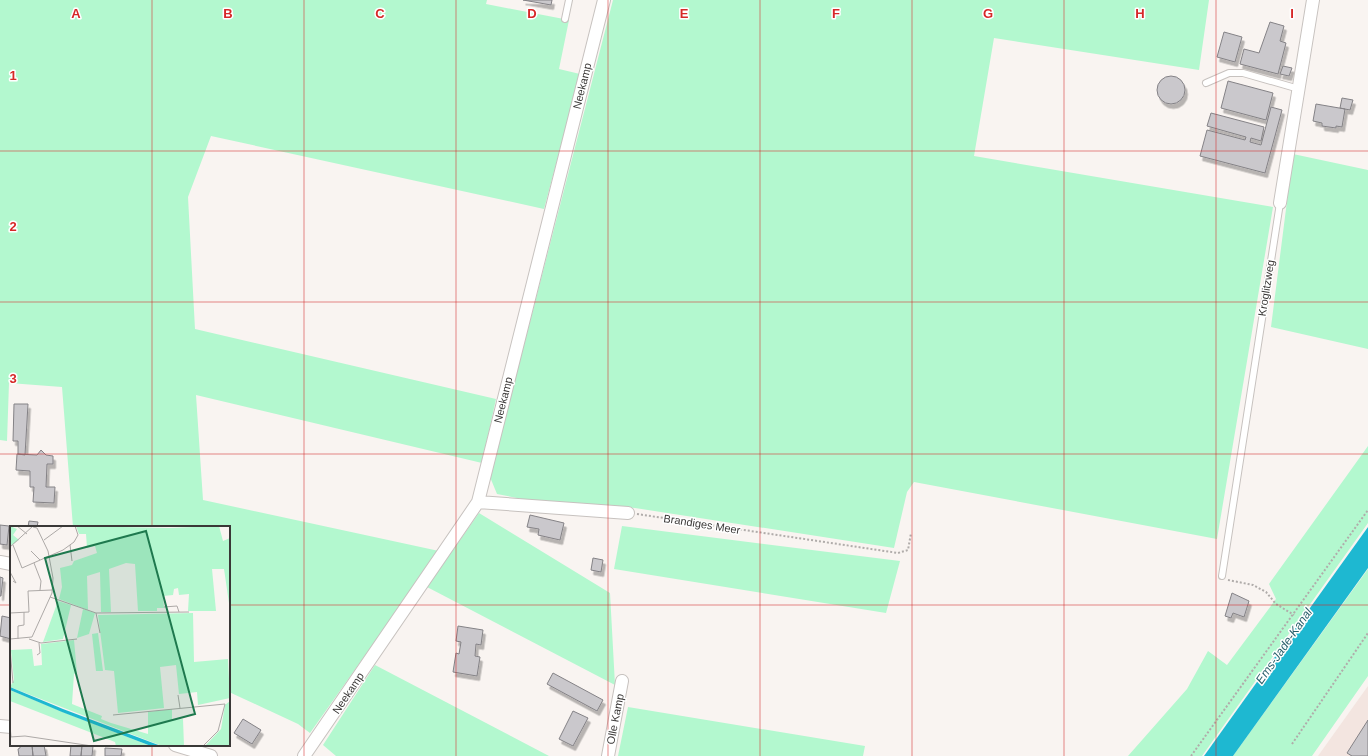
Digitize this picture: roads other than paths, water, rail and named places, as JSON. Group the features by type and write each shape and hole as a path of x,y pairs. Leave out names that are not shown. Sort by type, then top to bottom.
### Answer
{"street":[{"name":"Neekamp","path":"304,756 478,502 604,0"},
{"name":"Kroglitzweg","path":"1280,203 1313,0"},
{"path":"478,502 628,513"},
{"path":"0,562 10,564"},
{"name":"Olle Kamp","path":"608,756 622,681"},
{"path":"0,726 10,727"},
{"path":"178,746 211,756"}],"lane":[{"path":"565,19 569,0"},
{"path":"1206,83 1229,73 1243,73 1299,89"},
{"name":"Kroglitzweg","path":"1222,576 1280,203"}],"water":[{"name":"Ems-Jade-Kanal","path":"1368,527 1368,568 1233,756 1204,756"}]}
